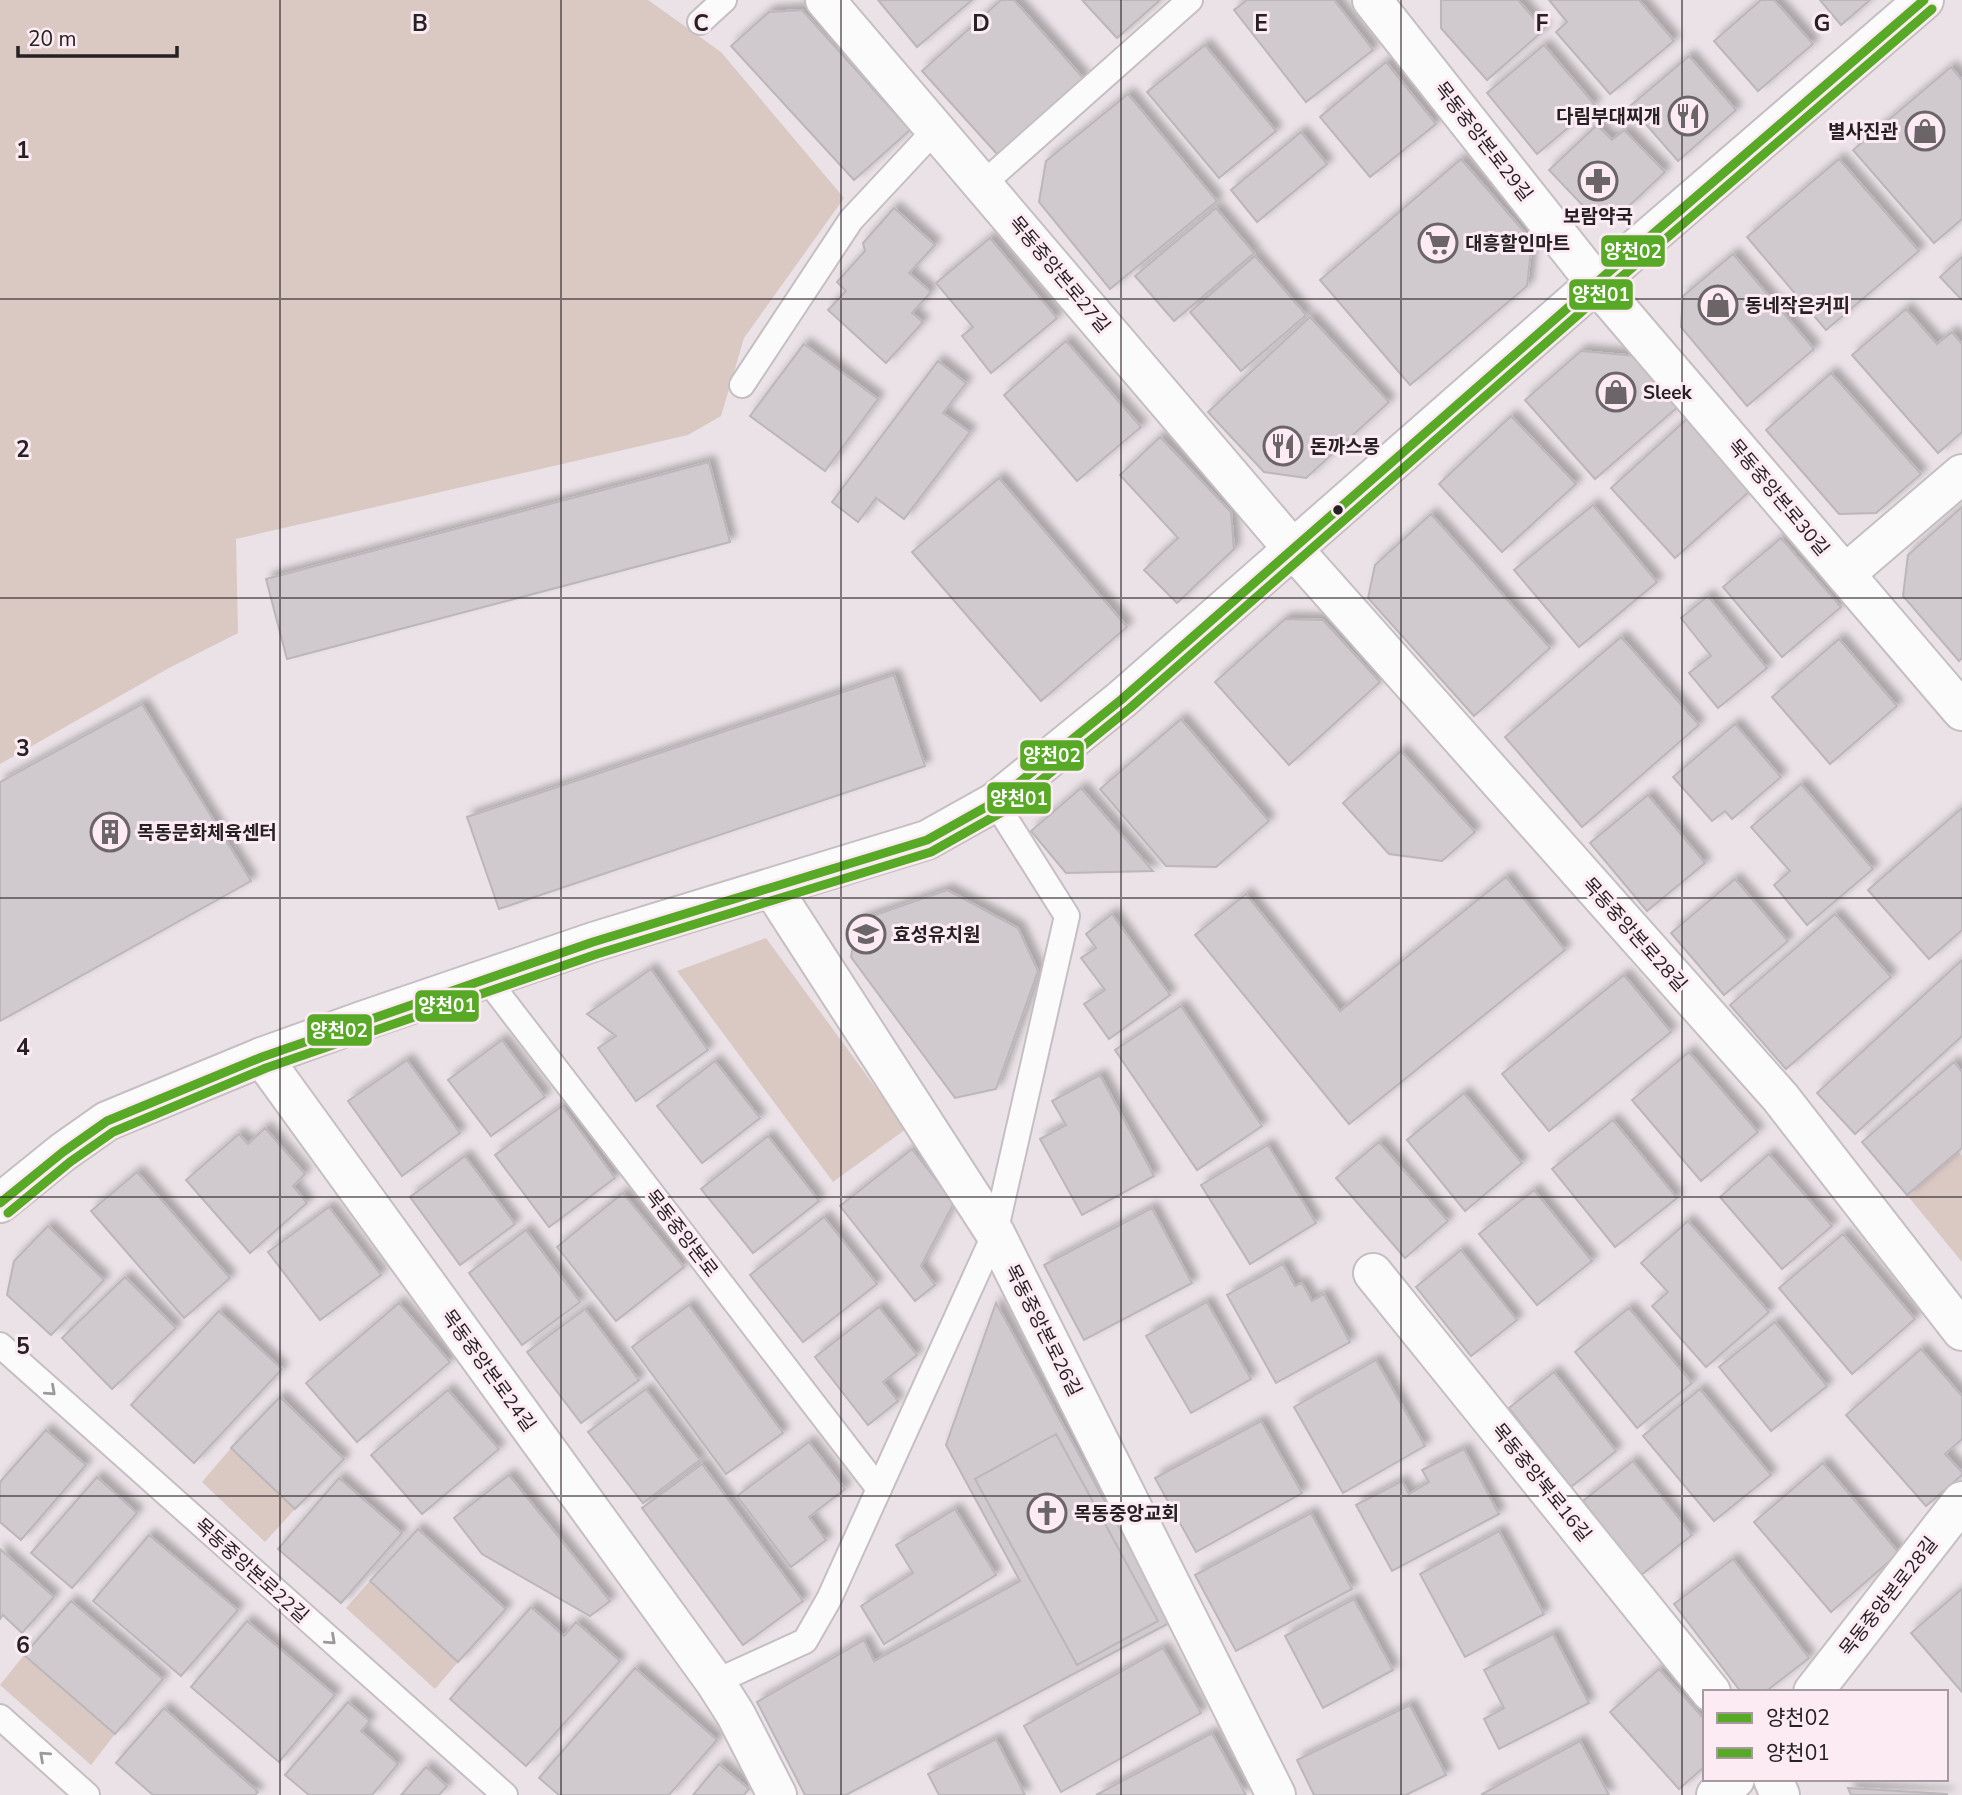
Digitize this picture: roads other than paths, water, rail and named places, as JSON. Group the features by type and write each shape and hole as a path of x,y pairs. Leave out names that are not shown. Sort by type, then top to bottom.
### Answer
{"street":[{"name":"목동중앙본로27길","path":"825,0 1293,549"},
{"path":"0,1203 63,1152 107,1121 262,1057 593,942 927,840 995,802 1122,699 1924,0"},
{"name":"목동중앙본로29길","path":"1377,2 1597,283"},
{"name":"목동중앙본로30길","path":"1597,283 1962,711"},
{"path":"1844,574 1962,474"},
{"name":"목동중앙본로28길","path":"1293,549 1780,1097 1962,1331"},
{"name":"목동중앙본로26길","path":"772,888 995,1233 1276,1795"},
{"name":"목동중앙본로24길","path":"262,1057 715,1682 736,1715 777,1795"},
{"name":"목동중앙북로16길","path":"1373,1273 1709,1690"},
{"name":"목동중앙본로28길","path":"1816,1690 1962,1501"},
{"path":"1716,1795 1733,1781"}],"lane":[{"path":"699,22 724,0"},
{"path":"983,184 1190,0"},
{"path":"742,385 851,220 936,129"},
{"path":"715,1682 805,1641 829,1599 995,1233 1067,916 995,802"},
{"name":"목동중앙본로","path":"486,978 879,1489"},
{"name":"목동중앙본로22길","path":"0,1345 505,1795"},
{"path":"0,1717 87,1795"}],"place":[{"name":"다림부대찌개","path":"1688,116"},
{"name":"별사진관","path":"1925,131"},
{"name":"보람약국","path":"1598,181"},
{"name":"대흥할인마트","path":"1438,243"},
{"name":"동네작은커피","path":"1718,305"},
{"name":"Sleek","path":"1616,392"},
{"name":"돈까스몽","path":"1283,446"},
{"name":"목동문화체육센터","path":"110,832"},
{"name":"효성유치원","path":"866,934"},
{"name":"목동중앙교회","path":"1047,1513"}]}
